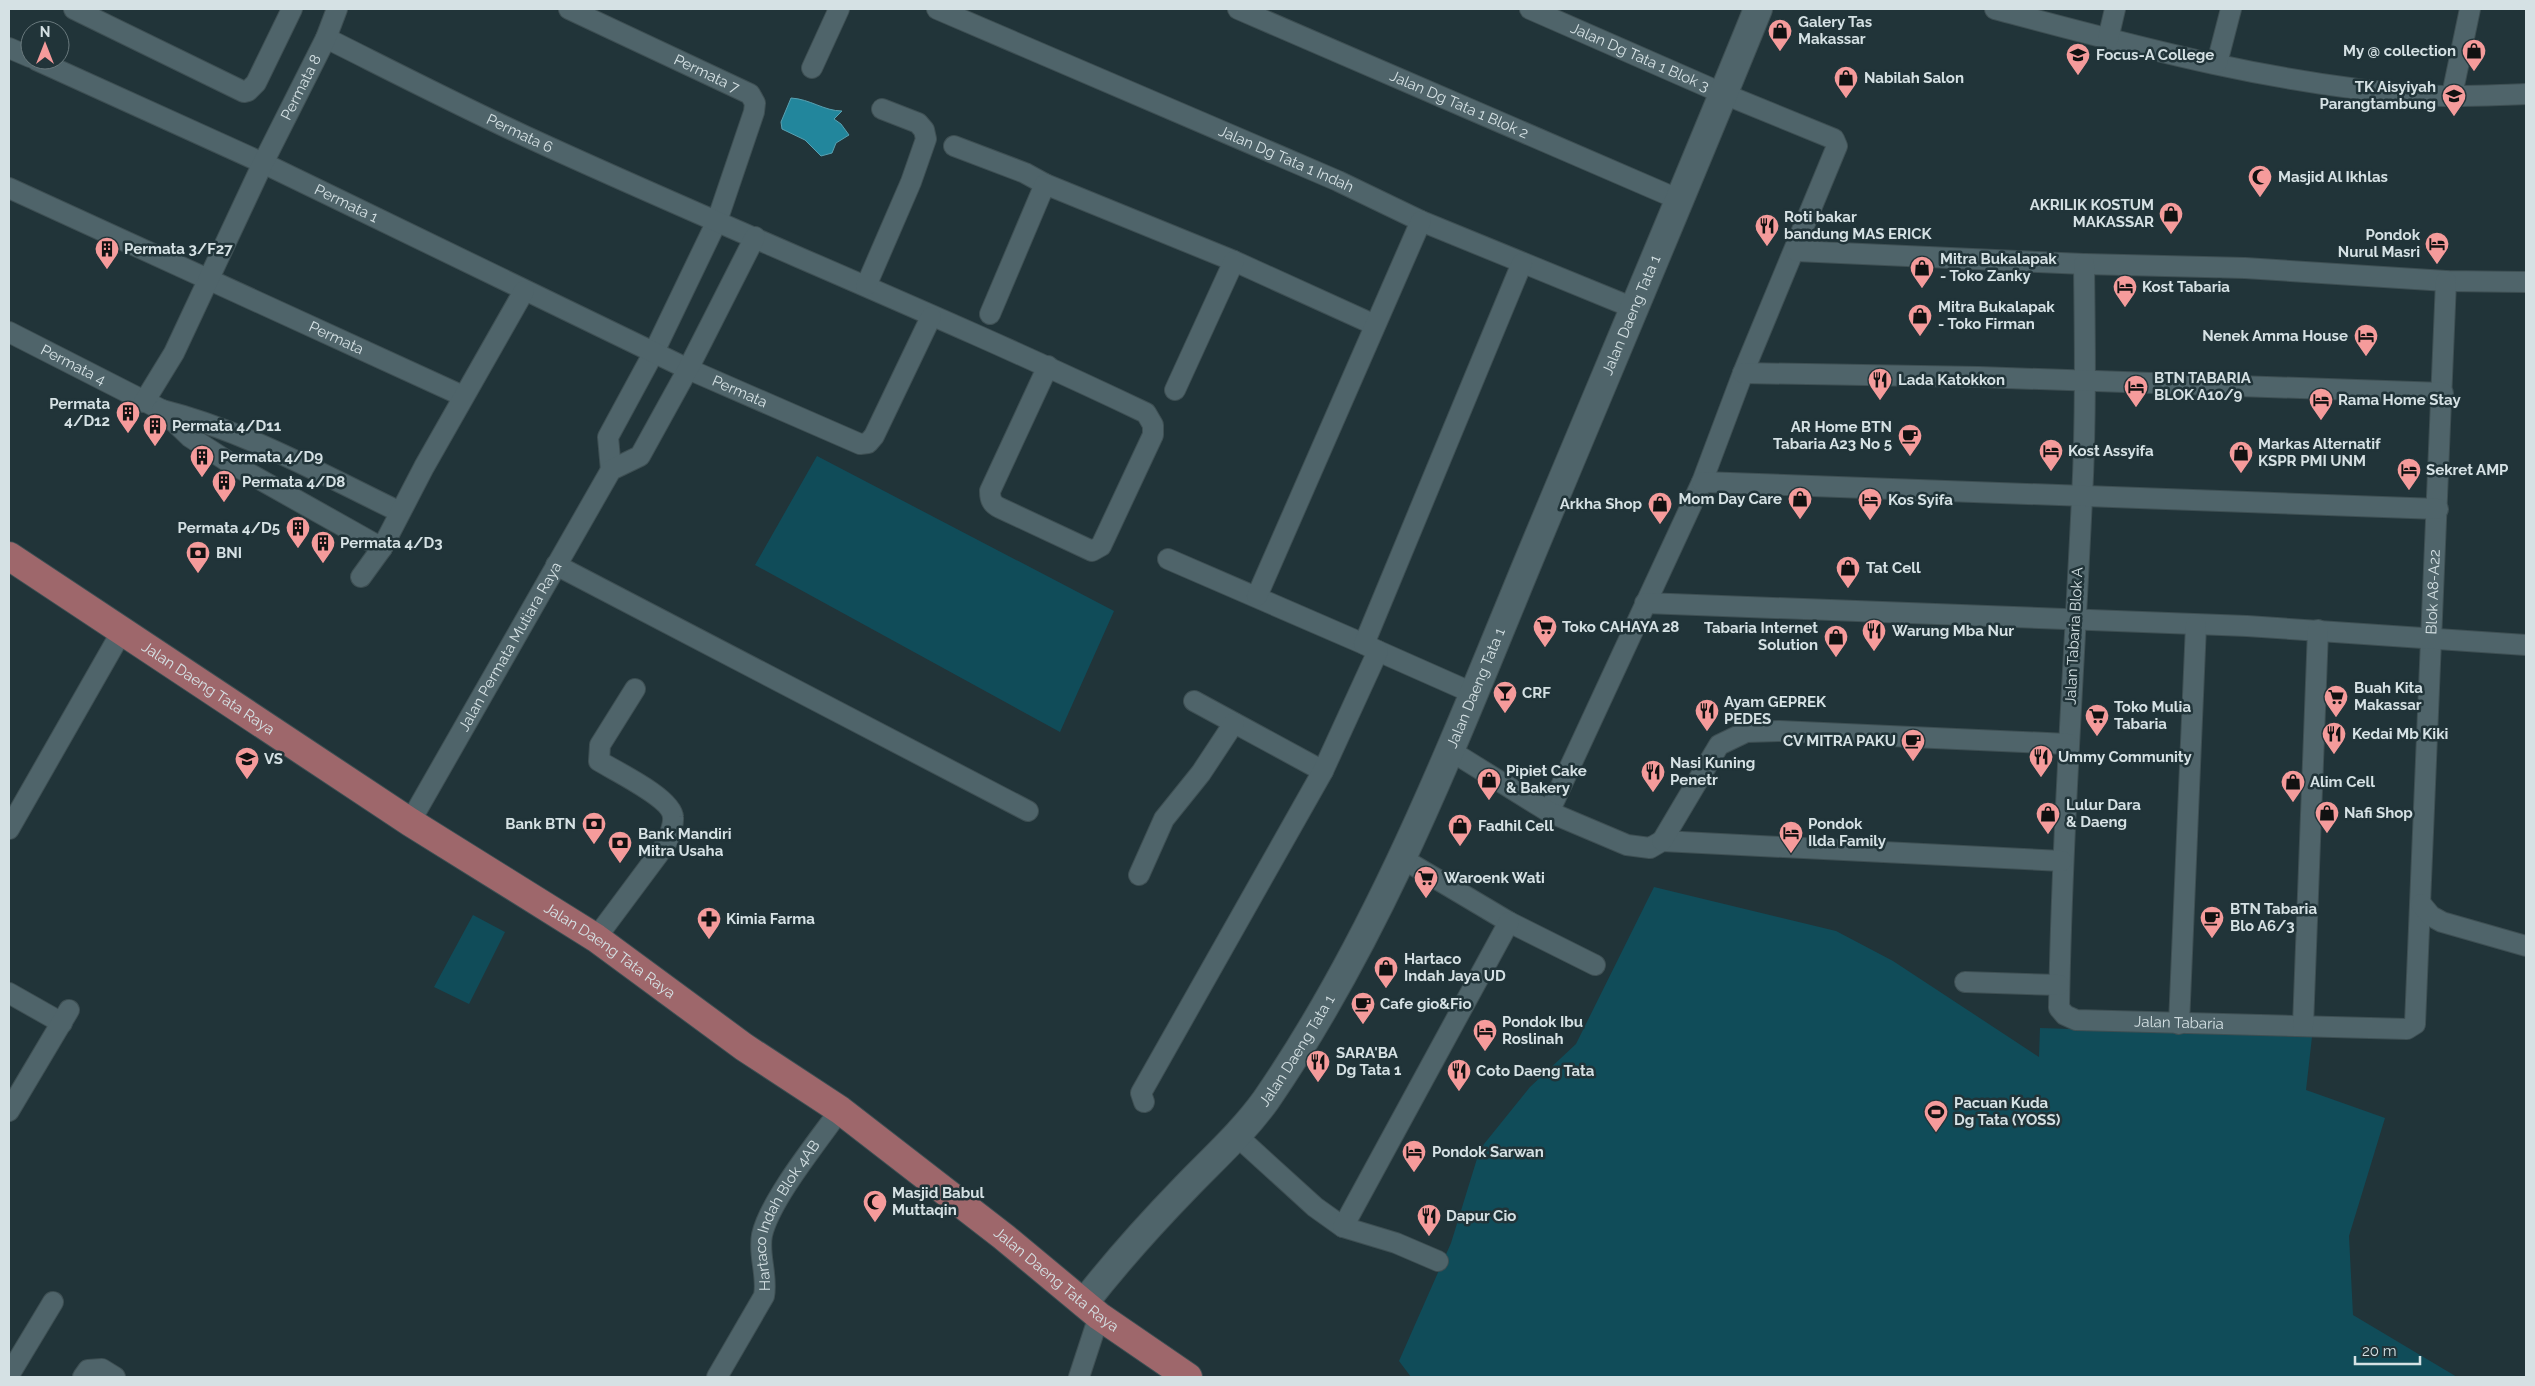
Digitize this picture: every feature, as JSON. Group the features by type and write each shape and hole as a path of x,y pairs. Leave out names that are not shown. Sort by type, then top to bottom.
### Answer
{"main road":[{"name":"Jalan Daeng Tata Raya","path":"9,556 410,822 596,938 744,1047 840,1110 1004,1237 1092,1310 1188,1377"}],"street":[{"path":"74,9 244,92 248,91 256,83 292,9"},
{"name":"Permata 8","path":"263,163 326,38 337,9"},
{"name":"Permata 7","path":"569,9 750,94 755,102 754,112 717,222"},
{"path":"812,68 839,9"},
{"name":"Jalan Dg Tata 1 Indah","path":"937,9 1338,181 1421,222 1636,308"},
{"name":"Jalan Dg Tata 1 Blok 2","path":"1238,9 1680,200"},
{"name":"Jalan Dg Tata 1 Blok 3","path":"1530,9 1724,94 1834,139 1837,146 1796,250 1743,373 1702,482 1549,812"},
{"name":"Jalan Daeng Tata 1","path":"1092,1310 1123,1253 1237,1136 1265,1101 1302,1042 1352,955 1403,859 1475,694 1758,9"},
{"path":"1995,9 2108,40 2320,84 2387,92 2452,95 2526,94"},
{"path":"2108,40 2115,9"},
{"path":"2217,64 2231,9"},
{"path":"2452,95 2470,9"},
{"name":"Permata 6","path":"326,38 524,135 717,222"},
{"name":"Permata 1","path":"58,70 263,163 524,291 654,352"},
{"path":"866,286 911,182 926,139 924,130 918,123 882,109"},
{"path":"954,146 1234,260 1375,325"},
{"path":"141,400 174,353 263,163"},
{"path":"990,314 1045,184"},
{"name":"Permata","path":"9,188 463,396"},
{"path":"755,237 688,369 640,456 612,470 608,437 654,352 717,222 755,237 866,286 931,317 1048,366 1146,413 1154,425 1153,435 1101,546 1092,551 1000,508 993,504 990,497 990,491 1048,366"},
{"path":"1257,596 1421,222"},
{"path":"1796,250 2084,264 2245,268 2446,281 2526,282"},
{"path":"1175,390 1234,260"},
{"path":"1144,1102 1141,1093 1323,771 1522,263"},
{"name":"Jalan Tabaria Blok A","path":"2059,1008 2062,861 2082,497 2085,382 2084,264"},
{"name":"Blok A8-A22","path":"2303,1026 2408,1029 2412,1027 2417,1019 2446,281"},
{"path":"362,576 382,548 463,396 524,291"},
{"name":"Permata","path":"654,352 688,369 860,444 868,443 874,436 931,317"},
{"name":"Permata 4","path":"9,332 162,410"},
{"path":"1743,373 2443,393"},
{"path":"162,410 200,420 239,435 400,512"},
{"path":"162,410 190,437 220,456 382,548"},
{"name":"Jalan Permata Mutiara Raya","path":"410,822 612,470"},
{"path":"1702,482 2438,509"},
{"path":"1168,559 1257,596 1475,694"},
{"path":"556,565 1028,811"},
{"path":"1645,603 2318,630 2526,645"},
{"path":"2179,1024 2196,625"},
{"path":"2303,1026 2318,630"},
{"path":"9,829 122,631"},
{"path":"596,938 666,844 672,830 673,817 671,810 661,799 599,761 600,745 635,689"},
{"path":"1194,701 1323,771"},
{"path":"1140,875 1164,820 1201,773 1234,723"},
{"path":"1451,751 1549,812 1626,845 1650,848 1662,841 1718,745 1746,732 1779,731 2068,744"},
{"path":"1662,841 2062,861"},
{"path":"1403,859 1509,922 1595,965"},
{"path":"2422,904 2431,916 2442,922 2526,946"},
{"path":"1343,1227 1509,922"},
{"path":"1964,982 2059,985"},
{"path":"9,993 65,1016 9,1111"},
{"name":"Jalan Tabaria","path":"2059,1008 2066,1015 2076,1020 2303,1026"},
{"name":"Hartaco Indah Blok 4AB","path":"717,1377 764,1296 767,1284 762,1236 769,1217 781,1195 840,1110"},
{"path":"1237,1136 1316,1208 1343,1227 1396,1243 1438,1261"},
{"path":"9,1375 53,1302"},
{"path":"1078,1377 1092,1310"},
{"path":"83,1377 88,1370 97,1368 115,1377"}],"shaded area":[{"path":"791,98 842,111 834,119 841,124 849,135 836,143 832,153 821,156 805,140 782,129 781,122"},
{"path":"817,456 1114,611 1060,732 755,565"},
{"name":"Pacuan Kuda Dg Tata (YOSS)","path":"1654,887 1836,931 1893,961 2039,1057 2040,1028 2312,1037 2306,1090 2385,1118 2349,1236 2353,1315 2457,1377 1411,1377 1399,1361 1451,1243 1480,1149 1530,1087 1576,1044"},
{"path":"473,915 505,932 469,1004 434,987"}],"place":[{"name":"Galery Tas Makassar","path":"1780,52"},
{"name":"My @ collection","path":"2474,72"},
{"name":"Focus-A College","path":"2078,76"},
{"name":"Nabilah Salon","path":"1846,99"},
{"name":"TK Aisyiyah Parangtambung","path":"2454,117"},
{"name":"Masjid Al Ikhlas","path":"2260,198"},
{"name":"AKRILIK KOSTUM MAKASSAR","path":"2171,235"},
{"name":"Roti bakar bandung MAS ERICK","path":"1767,247"},
{"name":"Pondok Nurul Masri","path":"2437,265"},
{"name":"Permata 3/F27","path":"107,270"},
{"name":"Mitra Bukalapak - Toko Zanky","path":"1922,289"},
{"name":"Kost Tabaria","path":"2125,308"},
{"name":"Mitra Bukalapak - Toko Firman","path":"1920,337"},
{"name":"Nenek Amma House","path":"2366,357"},
{"name":"Lada Katokkon","path":"1880,401"},
{"name":"BTN TABARIA BLOK A10/9","path":"2136,408"},
{"name":"Rama Home Stay","path":"2321,421"},
{"name":"Permata 4/D12","path":"128,434"},
{"name":"Permata 4/D11","path":"155,447"},
{"name":"AR Home BTN Tabaria A23 No 5","path":"1910,457"},
{"name":"Kost Assyifa","path":"2051,472"},
{"name":"Markas Alternatif KSPR PMI UNM","path":"2241,474"},
{"name":"Permata 4/D9","path":"202,478"},
{"name":"Sekret AMP","path":"2409,491"},
{"name":"Permata 4/D8","path":"224,503"},
{"name":"Mom Day Care","path":"1800,520"},
{"name":"Kos Syifa","path":"1870,521"},
{"name":"Arkha Shop","path":"1660,525"},
{"name":"Permata 4/D5","path":"298,549"},
{"name":"Permata 4/D3","path":"323,564"},
{"name":"BNI","path":"198,574"},
{"name":"Tat Cell","path":"1848,589"},
{"name":"Toko CAHAYA 28","path":"1545,648"},
{"name":"Warung Mba Nur","path":"1874,652"},
{"name":"Tabaria Internet Solution","path":"1836,658"},
{"name":"CRF","path":"1505,714"},
{"name":"Buah Kita Makassar","path":"2336,718"},
{"name":"Ayam GEPREK PEDES","path":"1707,732"},
{"name":"Toko Mulia Tabaria","path":"2097,737"},
{"name":"Kedai Mb Kiki","path":"2334,755"},
{"name":"CV MITRA PAKU","path":"1913,762"},
{"name":"Ummy Community","path":"2041,778"},
{"name":"VS","path":"247,780"},
{"name":"Nasi Kuning Penetr","path":"1653,793"},
{"name":"Pipiet Cake & Bakery","path":"1489,801"},
{"name":"Alim Cell","path":"2293,803"},
{"name":"Nafi Shop","path":"2327,834"},
{"name":"Lulur Dara & Daeng","path":"2048,835"},
{"name":"Bank BTN","path":"594,845"},
{"name":"Fadhil Cell","path":"1460,847"},
{"name":"Pondok Ilda Family","path":"1791,854"},
{"name":"Bank Mandiri Mitra Usaha","path":"620,864"},
{"name":"Waroenk Wati","path":"1426,899"},
{"name":"BTN Tabaria Blo A6/3","path":"2212,939"},
{"name":"Kimia Farma","path":"709,940"},
{"name":"Hartaco Indah Jaya UD","path":"1386,989"},
{"name":"Cafe gio&Fio","path":"1363,1025"},
{"name":"Pondok Ibu Roslinah","path":"1485,1052"},
{"name":"SARA'BA Dg Tata 1","path":"1318,1083"},
{"name":"Coto Daeng Tata","path":"1459,1092"},
{"name":"Pacuan Kuda Dg Tata (YOSS)","path":"1936,1133"},
{"name":"Pondok Sarwan","path":"1414,1173"},
{"name":"Masjid Babul Muttaqin","path":"875,1223"},
{"name":"Dapur Cio","path":"1429,1237"}]}
